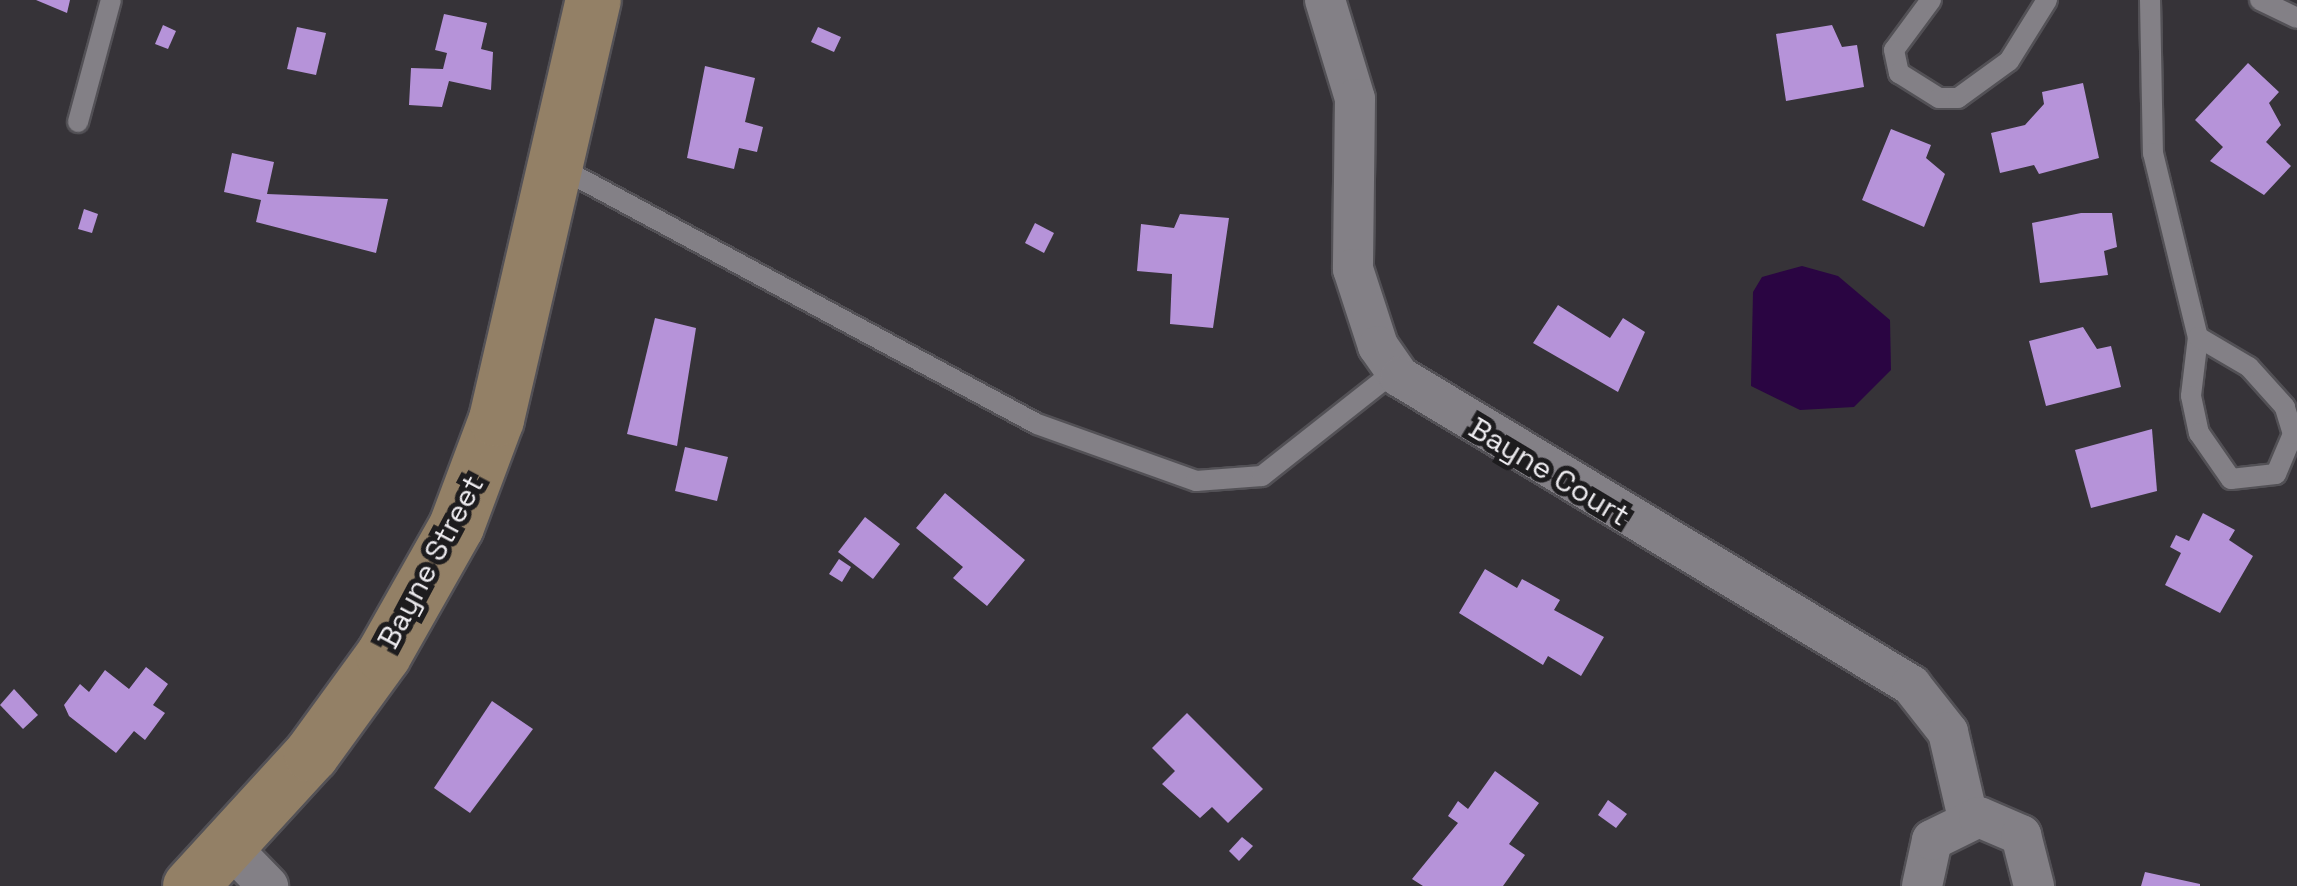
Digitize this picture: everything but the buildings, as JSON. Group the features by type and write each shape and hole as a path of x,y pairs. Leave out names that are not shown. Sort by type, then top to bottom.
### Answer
{"street":[{"name":"Bayne Street","path":"190,886 250,867 383,654 456,526 488,444 593,0"},
{"name":"Bayne Court","path":"1325,0 1355,98 1354,270 1396,372 1442,408 1911,685 1948,732 1968,818"},
{"path":"1922,886 1932,840 1968,818 1990,818 2020,836 2034,886"}],"lane":[{"path":"78,122 111,0"},
{"path":"1931,0 1894,50 1900,72 1939,98 1970,91 2009,61 2046,0"},
{"path":"2150,0 2153,153 2198,336 2191,396 2214,463 2231,479 2276,474 2293,434 2286,407 2249,367 2198,336"},
{"path":"2260,0 2297,18"},
{"path":"555,165 1037,424 1196,481 1262,476 1396,372"}],"shaded area":[{"path":"1802,266 1838,276 1890,320 1891,370 1854,407 1800,410 1751,386 1753,292 1762,277"}]}
